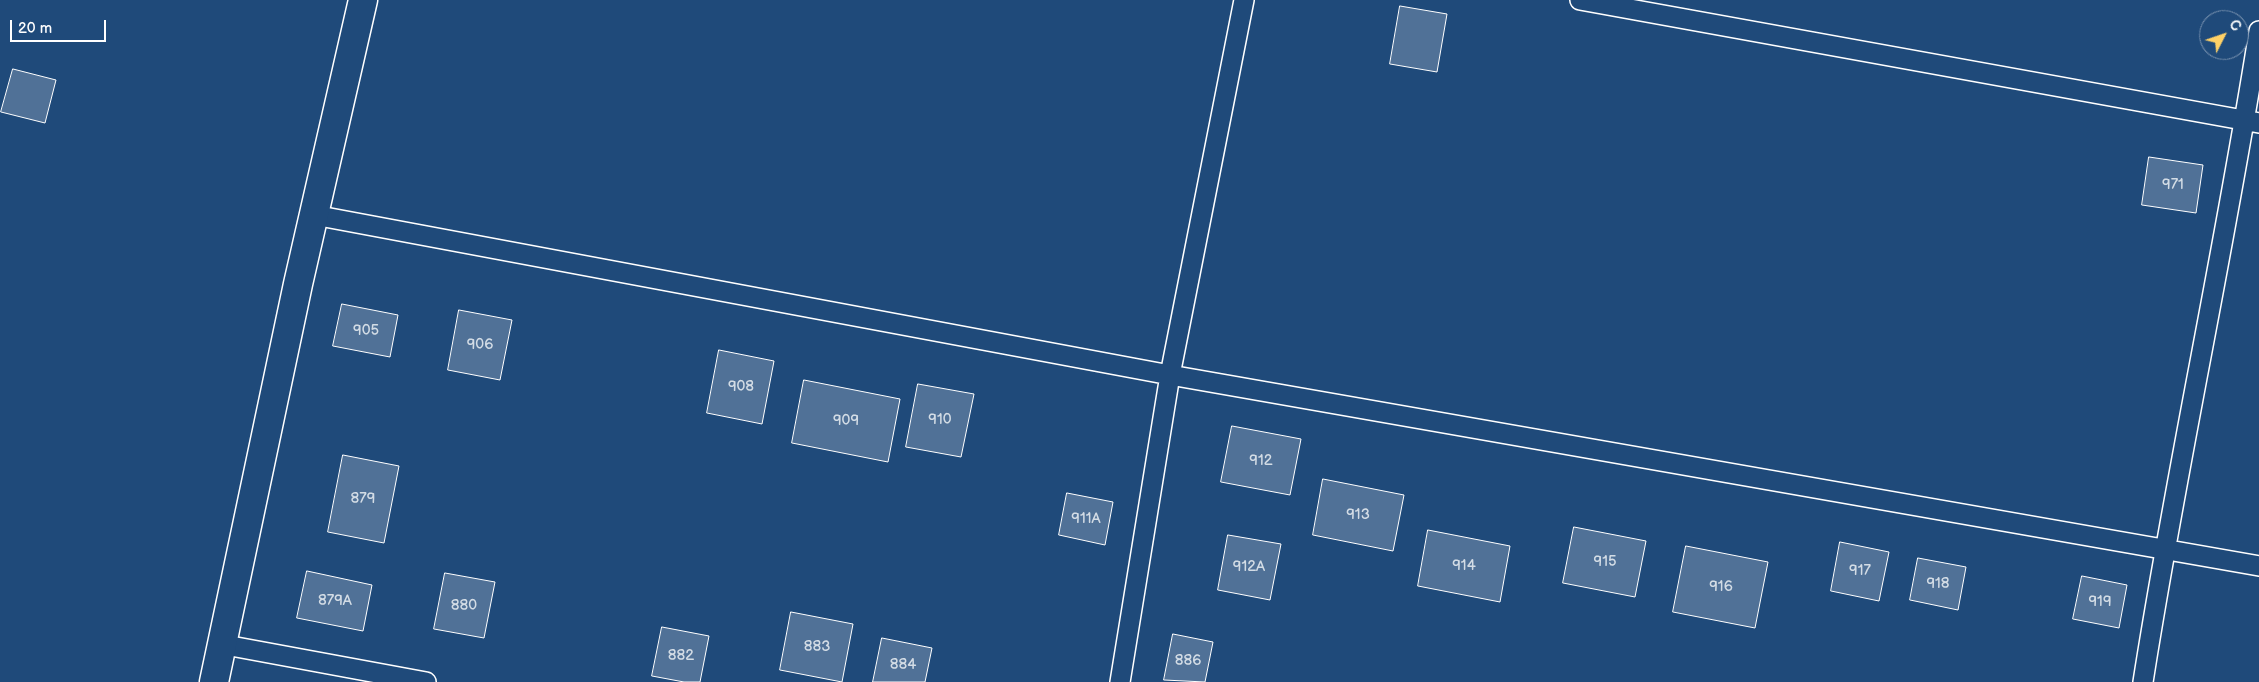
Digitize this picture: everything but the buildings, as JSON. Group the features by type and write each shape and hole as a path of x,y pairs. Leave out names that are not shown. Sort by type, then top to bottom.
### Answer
{"street":[{"path":"214,682 220,644 363,0"}],"lane":[{"path":"1120,682 1170,376 1244,0"},
{"path":"1580,0 2252,122"},
{"path":"2143,682 2164,549 2252,122 2259,31"},
{"path":"314,215 1170,376 2259,566"},
{"path":"220,644 426,682"}]}
